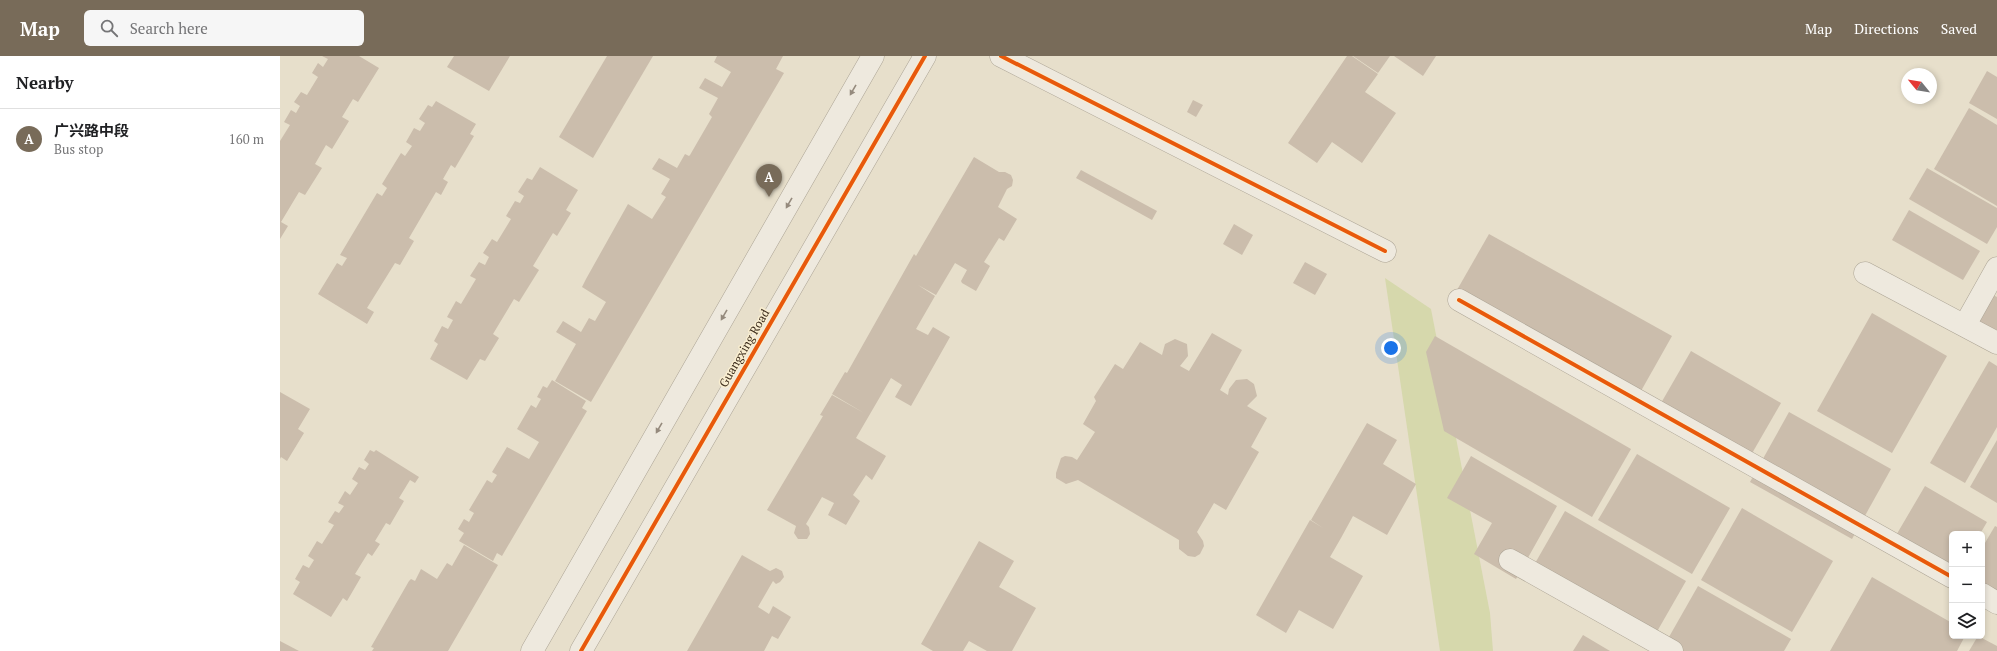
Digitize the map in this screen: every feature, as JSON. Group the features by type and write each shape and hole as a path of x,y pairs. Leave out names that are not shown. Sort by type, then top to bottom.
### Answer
{"street":[{"path":"532,651 873,56"},
{"name":"Guangxing Road","path":"581,651 925,56"},
{"path":"1001,56 1384,251"},
{"path":"1965,325 1997,268"},
{"path":"1865,273 1997,343"},
{"path":"1459,300 1949,575"},
{"path":"1510,560 1672,651"},
{"path":"1985,596 1997,603"}],"green space":[{"path":"1385,278 1431,309 1490,613 1493,651 1440,651"}],"building":[{"path":"322,56 359,56 379,68 358,102 353,99 342,117 349,121 332,149 326,145 315,164 322,168 305,195 299,192 281,222 288,226 280,239 280,141 290,125 284,122 291,110 296,113 300,106 294,102 301,92 307,95 318,77 312,73 318,63 323,67 328,59"},
{"path":"454,56 510,56 489,91 447,67"},
{"path":"607,56 653,56 593,158 559,137"},
{"path":"717,56 783,56 776,69 784,73 591,402 555,381 576,344 556,332 563,321 581,332 589,318 595,321 606,302 582,287 628,204 652,219 666,197 661,194 670,179 652,169 659,158 677,168 685,154 690,155 712,117 709,114 718,98 699,88 705,78 722,87 731,72 714,62"},
{"path":"1347,56 1352,56 1378,74 1365,92 1396,113 1362,163 1332,142 1317,163 1288,143"},
{"path":"1353,56 1390,56 1378,73"},
{"path":"1394,56 1436,56 1423,76"},
{"path":"1987,71 1997,77 1997,119 1969,103"},
{"path":"1193,100 1203,105 1196,117 1187,112"},
{"path":"436,101 476,124 470,134 474,136 455,168 451,165 443,179 448,182 441,195 436,192 409,238 414,241 400,265 395,263 367,308 374,312 367,324 318,294 337,263 342,266 347,258 340,255 377,193 382,196 387,188 382,184 401,153 405,156 412,146 406,142 414,128 420,131 425,123 419,119 428,105 432,107"},
{"path":"1969,108 1997,125 1997,206 1934,169"},
{"path":"974,157 999,172 1005,172 1011,175 1013,180 1012,186 1007,189 998,207 1017,219 1004,241 999,238 984,262 990,266 976,291 962,283 961,281 967,270 955,263 936,295 918,285 935,296 916,329 928,335 933,327 950,337 911,406 895,397 902,385 891,378 856,438 886,456 872,480 866,475 853,495 860,501 846,525 828,515 834,503 822,497 806,524 809,527 810,534 807,539 798,539 794,533 796,526 767,510 823,416 820,415 832,395 864,413 832,394 845,372 847,373 914,254 916,256"},
{"path":"540,167 578,190 566,210 571,213 557,236 553,233 533,266 539,270 519,302 514,299 493,334 499,338 485,361 480,359 467,380 430,359 438,344 434,341 442,326 448,329 453,320 447,317 456,301 461,304 476,279 470,276 479,262 485,265 489,257 483,253 492,239 497,242 511,219 506,216 515,201 520,203 524,196 518,192 527,178 532,180"},
{"path":"1927,168 1997,208 1997,227 1987,244 1909,199"},
{"path":"1081,170 1157,211 1152,220 1076,178"},
{"path":"1909,210 1980,251 1963,280 1892,240"},
{"path":"1234,224 1253,235 1242,255 1223,244"},
{"path":"1489,234 1672,336 1632,407 1449,304"},
{"path":"1305,262 1327,274 1315,295 1293,283"},
{"path":"1993,295 1997,297 1997,334 1978,324"},
{"path":"1872,313 1947,356 1892,453 1817,411"},
{"path":"1212,333 1242,350 1220,390 1228,395 1229,389 1236,380 1247,379 1254,384 1257,396 1247,406 1267,418 1251,447 1259,452 1226,510 1214,503 1197,532 1203,541 1204,546 1200,554 1195,557 1188,556 1179,549 1179,540 1078,480 1066,484 1056,478 1056,473 1061,458 1065,456 1072,457 1077,460 1095,432 1083,424 1096,401 1094,397 1115,364 1123,369 1140,342 1162,355 1165,344 1175,339 1187,344 1188,356 1180,366 1189,371"},
{"path":"1435,336 1631,449 1592,517 1444,431 1426,352"},
{"path":"1691,351 1781,403 1743,469 1653,417"},
{"path":"1989,361 1997,366 1997,427 1965,483 1930,463"},
{"path":"552,380 586,401 582,408 587,411 502,556 497,553 493,561 459,541 464,533 458,529 464,519 469,522 474,513 469,510 487,480 492,483 497,475 492,472 507,447 529,459 539,442 517,429 531,405 536,408 541,399 537,397 543,386 547,388"},
{"path":"280,392 310,409 298,429 304,433 287,461 281,457 280,459"},
{"path":"1789,412 1891,469 1852,539 1750,482"},
{"path":"1367,423 1397,440 1383,464 1416,484 1387,535 1353,516 1330,557 1363,576 1333,629 1299,610 1286,633 1256,615 1310,520 1323,528 1311,520"},
{"path":"1997,440 1997,503 1970,487"},
{"path":"370,450 374,452 376,450 419,477 415,483 410,480 399,498 404,501 390,525 386,523 375,541 380,544 372,556 368,553 355,574 361,577 347,601 343,598 331,617 293,594 300,582 295,579 303,565 309,568 314,560 308,556 317,541 322,544 334,525 328,522 335,511 339,513 344,506 338,503 345,491 350,495 358,483 352,479 359,467 365,470 369,464 364,460"},
{"path":"1637,454 1730,508 1692,574 1598,520"},
{"path":"1471,456 1557,506 1516,579 1474,554 1492,523 1447,498"},
{"path":"1925,486 1987,522 1982,531 1949,531 1949,580 1888,549"},
{"path":"1742,508 1833,561 1792,632 1701,580"},
{"path":"1565,511 1686,581 1647,649 1526,579"},
{"path":"1995,526 1997,527 1997,615 1985,608 1985,543"},
{"path":"979,541 1014,561 999,587 1036,608 1012,651 987,651 969,641 963,651 933,651 921,644"},
{"path":"464,545 498,565 448,651 372,651 374,648 371,647 409,581 411,579 415,581 421,569 437,579 447,563 452,566"},
{"path":"742,555 770,571 776,568 782,571 784,577 776,584 773,581 758,607 769,614 773,606 791,617 778,639 772,636 764,651 687,651"},
{"path":"1872,577 1949,621 1949,639 1963,639 1957,651 1830,651"},
{"path":"1698,586 1791,639 1784,651 1661,651"},
{"path":"1583,635 1610,651 1573,651"},
{"path":"1976,639 1984,639 1997,646 1997,651 1969,651"},
{"path":"280,641 299,651 280,651"}],"cycle path":[{"path":"581,651 925,56"},
{"path":"1001,56 1385,251"},
{"path":"1459,300 1949,575"}],"place":[{"name":"广兴路中段","path":"769,197"}]}
